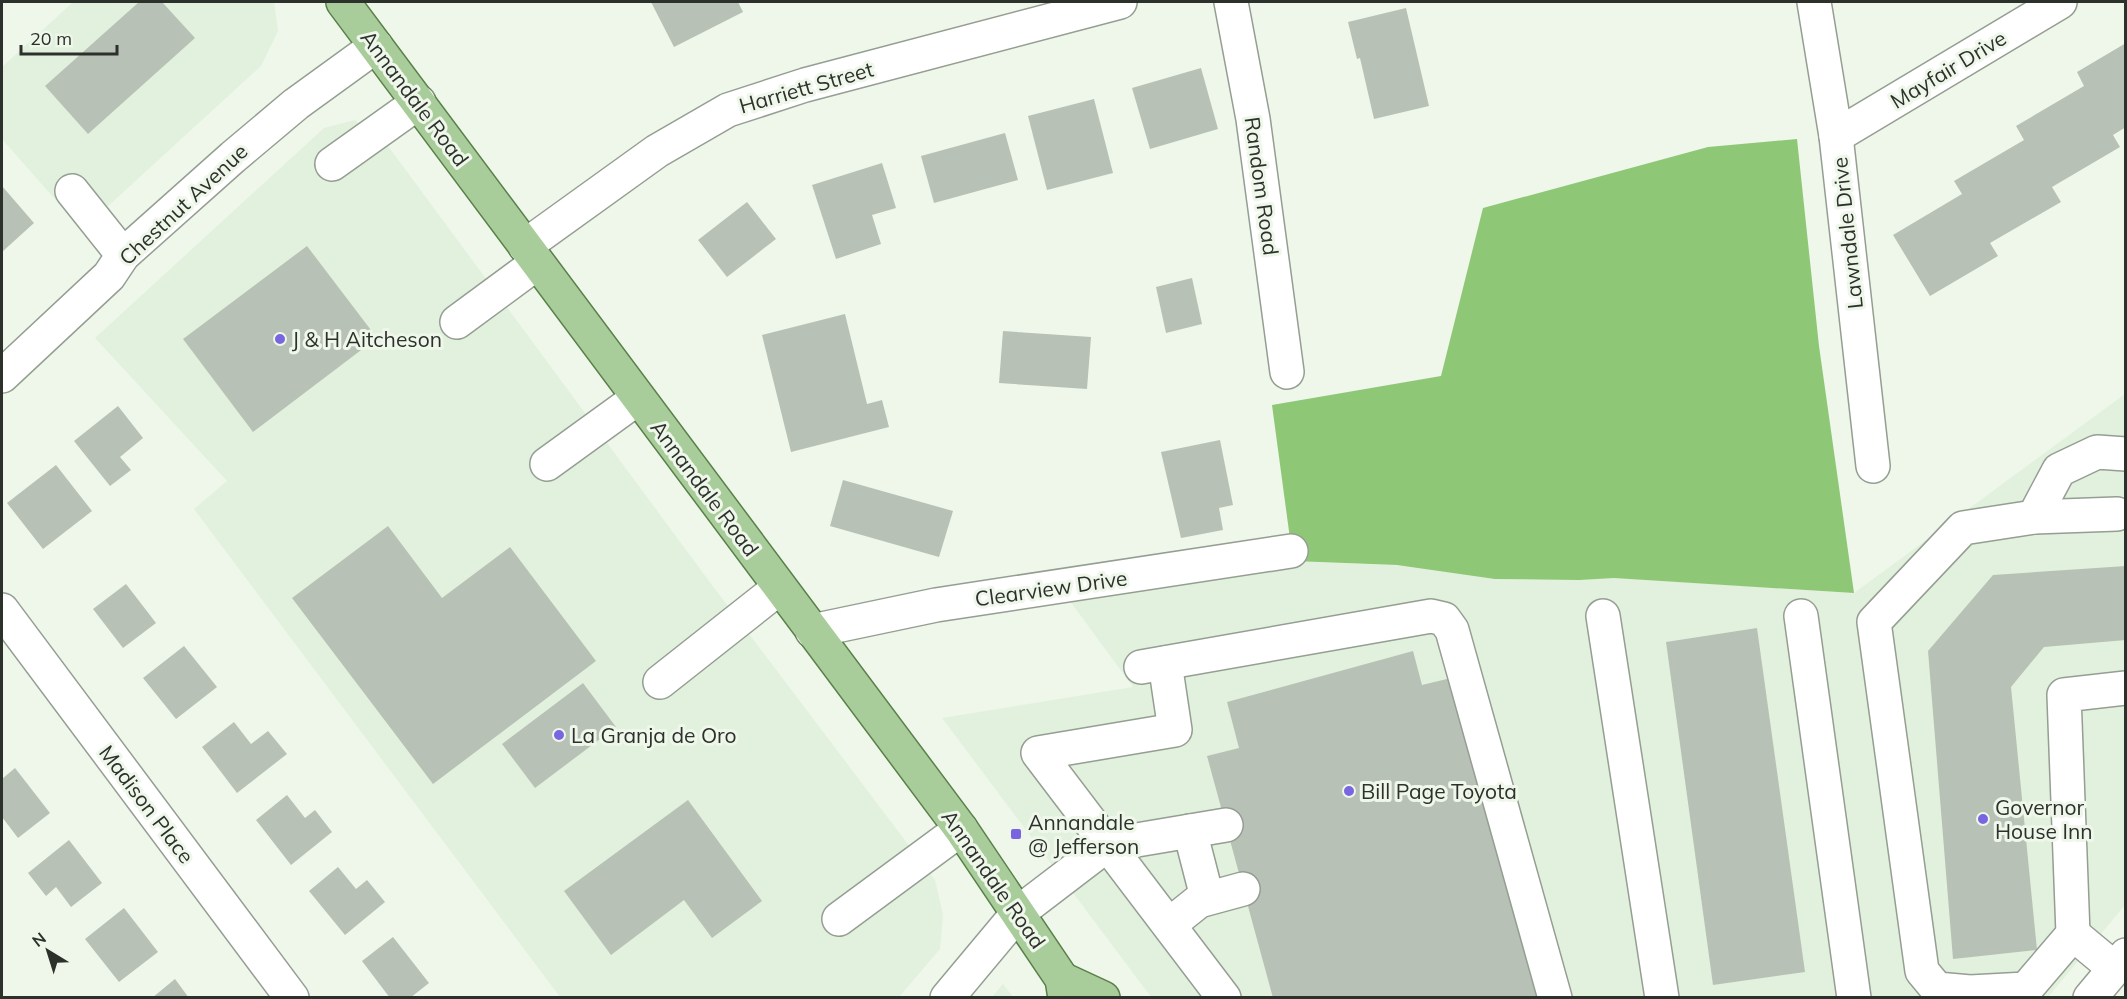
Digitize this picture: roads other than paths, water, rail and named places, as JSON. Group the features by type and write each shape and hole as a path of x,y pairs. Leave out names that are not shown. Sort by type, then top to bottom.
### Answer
{"main road":[{"name":"Annandale Road","path":"343,2 961,830 1018,913 1064,988 1103,998"}],"street":[{"name":"Harriett Street","path":"457,322 531,255 657,151 728,110 805,85 1120,2"},
{"name":"Random Road","path":"1231,2 1253,119 1287,372"},
{"name":"Lawndale Drive","path":"1814,2 1836,136 1873,466"},
{"name":"Mayfair Drive","path":"1836,136 2060,2"},
{"name":"Chestnut Avenue","path":"2,376 109,276 123,255 296,104 376,46"},
{"path":"332,164 419,102"},
{"path":"72,191 123,255"},
{"path":"547,464 638,398"},
{"path":"2034,518 2059,470 2097,452 2126,454"},
{"path":"2117,514 2034,518 1963,528 1874,622 1922,971 1937,989 2030,993 2073,934 2064,695 2126,688"},
{"name":"Clearview Drive","path":"812,631 936,605 1291,551"},
{"path":"660,682 779,588"},
{"name":"Madison Place","path":"2,610 292,998"},
{"path":"1224,998 1038,753 1175,730 1153,665 1431,616 1444,619 1452,630 1556,998"},
{"path":"1603,616 1662,998"},
{"path":"1801,616 1854,998"},
{"path":"947,998 1018,913 1107,845 1226,825"},
{"path":"839,919 961,830"},
{"path":"1190,831 1207,897"},
{"path":"1169,925 1189,906 1207,897 1243,889"},
{"path":"2073,934 2120,962 2090,998"}],"place":[{"name":"J & H Aitcheson","path":"280,339"},
{"name":"La Granja de Oro","path":"559,735"},
{"name":"Bill Page Toyota","path":"1349,791"},
{"name":"Governor House Inn","path":"1983,819"},
{"name":"Annandale @ Jefferson","path":"1016,834"}]}
